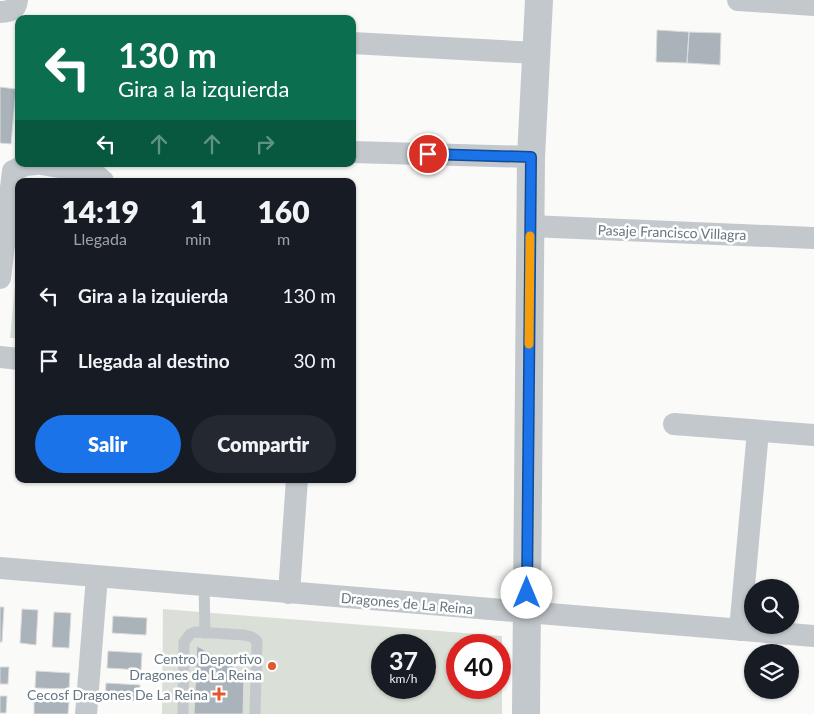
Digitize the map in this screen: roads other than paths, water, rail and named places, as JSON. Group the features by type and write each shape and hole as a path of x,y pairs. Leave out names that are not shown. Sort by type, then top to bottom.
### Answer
{"street":[{"path":"0,12 13,10 16,0"},
{"path":"526,714 531,157 539,0"},
{"path":"738,0 814,4"},
{"path":"356,43 535,52"},
{"path":"356,152 531,157"},
{"path":"0,278 13,171 21,167"},
{"path":"59,167 94,173 100,178"},
{"name":"Pasaje Francisco Villagra","path":"530,226 814,238"},
{"path":"0,357 15,359"},
{"path":"674,424 814,435"},
{"path":"740,630 758,431"},
{"path":"289,593 297,483"},
{"name":"Dragones de La Reina","path":"0,568 814,636"},
{"path":"86,714 97,576"}],"lane":[{"path":"204,586 205,633"},
{"path":"184,714 184,642 190,634 195,632 244,635 252,637 257,641 255,713"}],"place":[{"name":"Centro Deportivo Dragones de La Reina","path":"272,666"},
{"name":"Cecosf Dragones De La Reina","path":"219,694"}]}
